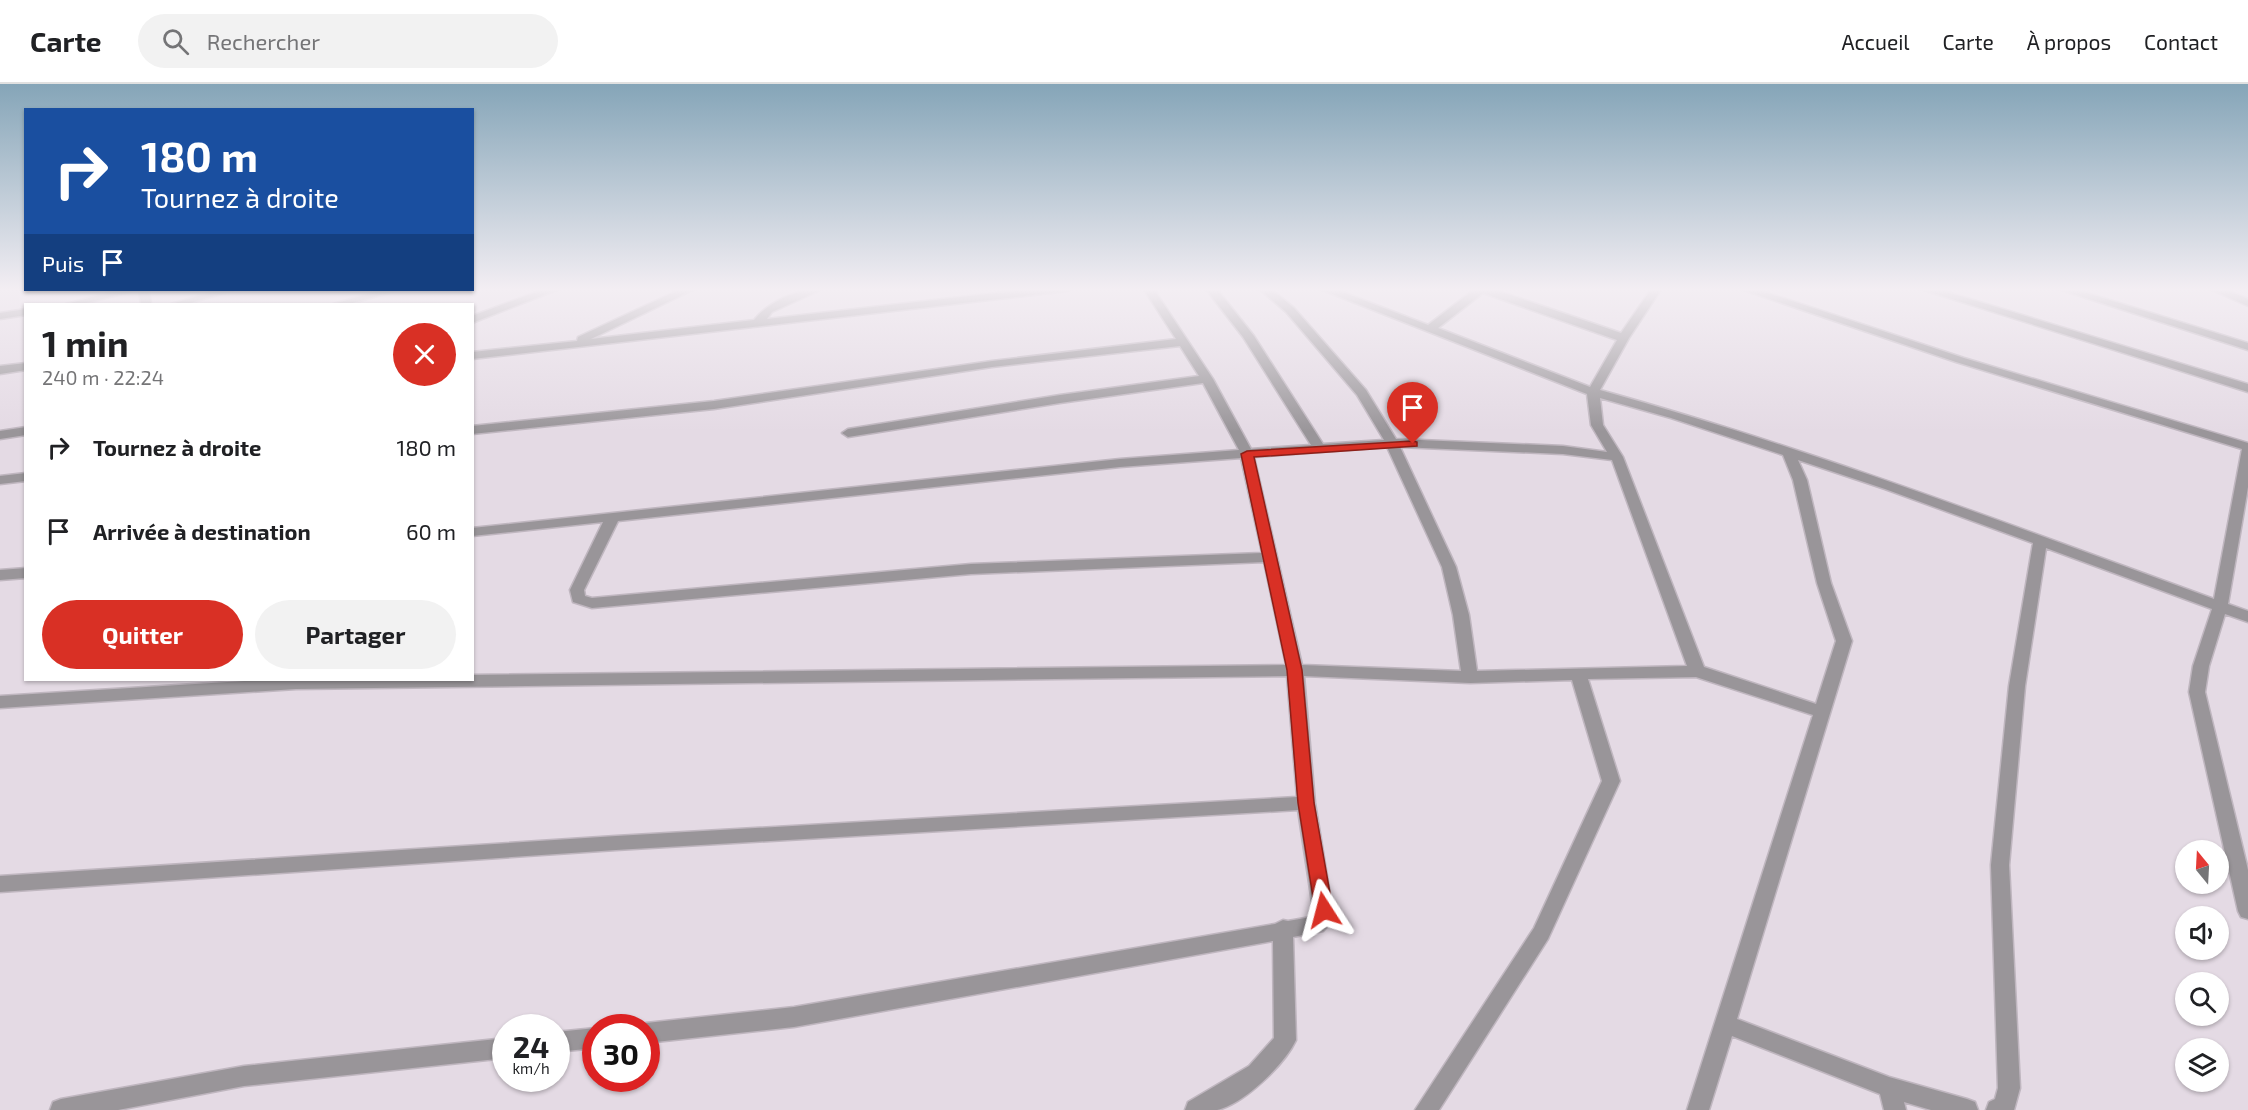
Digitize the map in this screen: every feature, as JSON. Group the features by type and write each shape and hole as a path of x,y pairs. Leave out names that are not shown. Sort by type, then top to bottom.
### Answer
{"street":[{"path":"571,344 589,336"},
{"path":"474,356 643,336"},
{"path":"660,1031 794,1017 1283,928 1316,924 1324,919 1306,803 1295,670 1247,454 1207,379 1179,336"},
{"path":"1248,336 1320,449"},
{"path":"1312,336 1362,393 1392,443 1449,567 1461,615 1470,676"},
{"path":"1448,336 1593,392 1675,415 1890,486 2040,543 2248,617"},
{"path":"1617,336 1623,338 1593,392 1597,425 1617,457 1697,671"},
{"path":"1887,336 2248,448 2220,607 2201,666 2197,692 2248,911"},
{"path":"2078,336 2248,388"},
{"path":"2210,336 2248,348"},
{"path":"474,429 714,405 961,368 1183,342"},
{"path":"0,370 24,366"},
{"path":"848,434 1060,399 1207,379"},
{"path":"0,435 24,431"},
{"path":"474,532 612,519 1120,463 1392,443 1563,450 1617,457"},
{"path":"1698,1110 1820,711 1844,641 1824,584 1800,480 1789,454"},
{"path":"0,480 24,477"},
{"path":"612,519 577,590 578,599 592,603 971,569 1270,556"},
{"path":"1997,1110 2005,1106 2009,1088 2000,865 2017,686 2040,543"},
{"path":"0,575 24,573"},
{"path":"474,681 1295,670 1470,676 1697,671 1820,711"},
{"path":"1426,1110 1541,933 1611,781 1578,673"},
{"path":"0,702 296,683 450,681"},
{"path":"0,884 639,841 1306,803"},
{"path":"1196,1110 1255,1077 1276,1056 1285,1041 1283,928"},
{"path":"1726,1024 1890,1087 1967,1110"},
{"path":"61,1110 244,1076 492,1049"},
{"path":"1890,1087 1895,1110"}],"route":[{"path":"1324,910 1306,803 1295,670 1247,454 1392,443 1413,444"}]}
